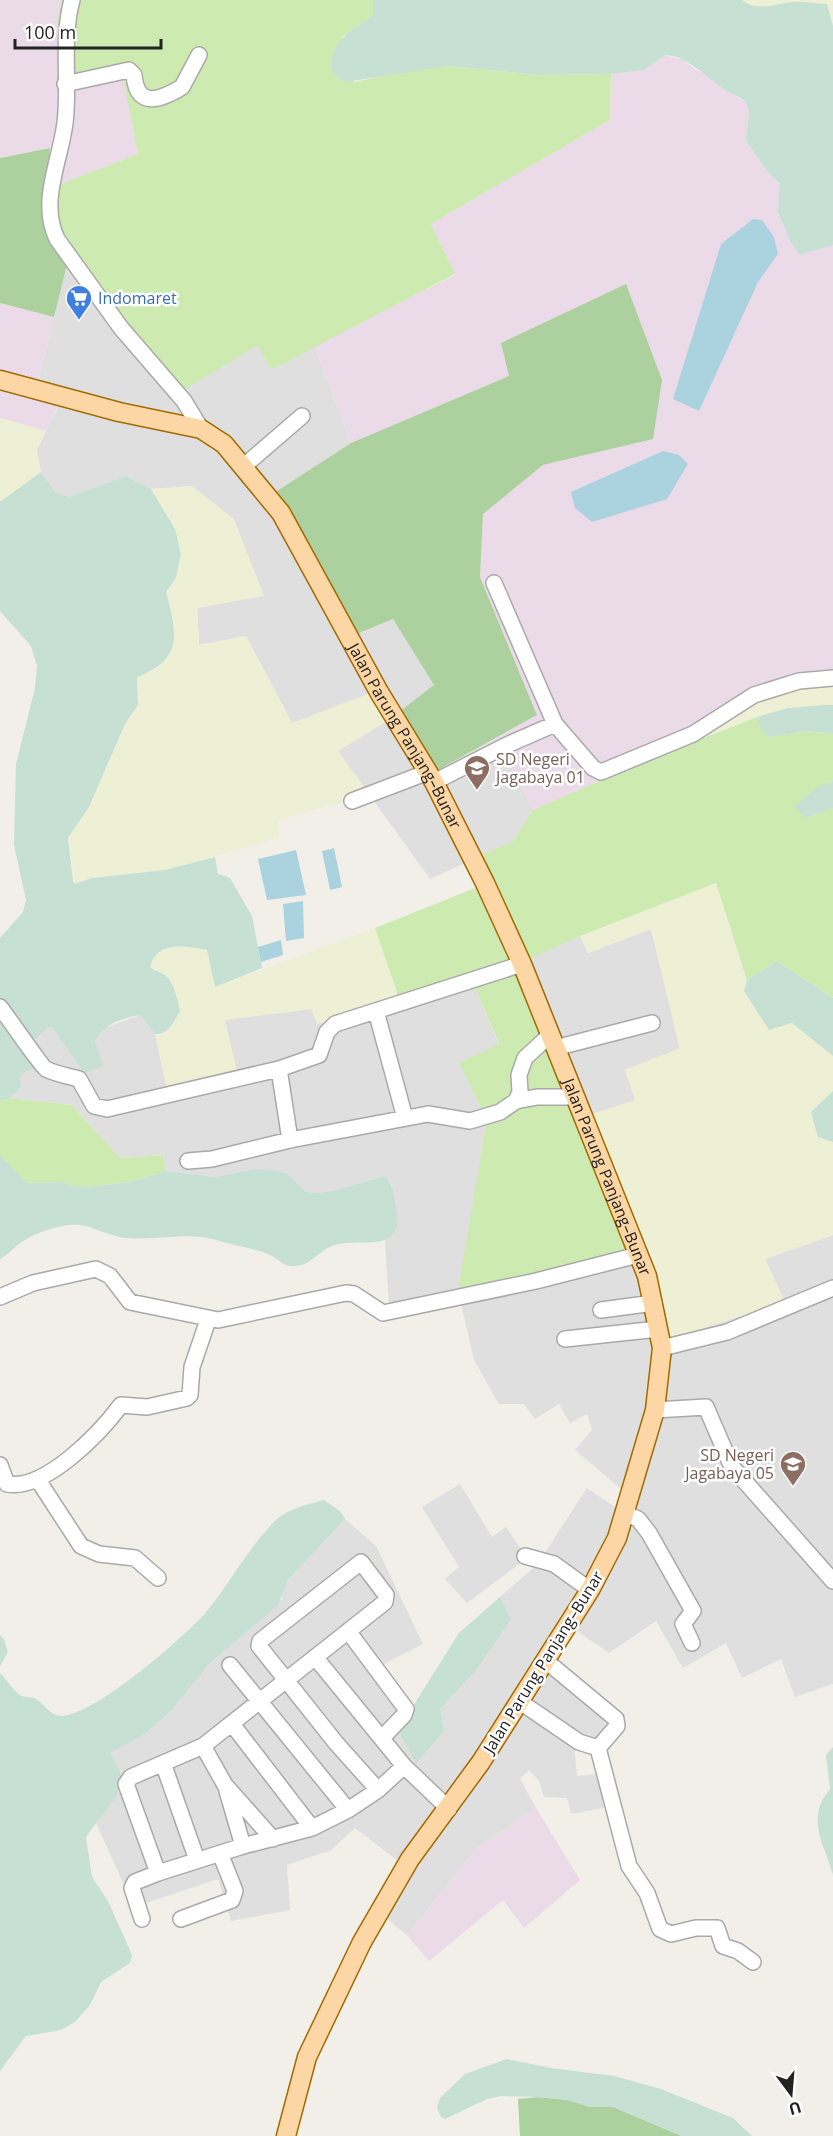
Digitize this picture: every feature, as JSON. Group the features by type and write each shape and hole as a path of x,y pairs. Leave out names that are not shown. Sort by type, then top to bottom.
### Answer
{"main road":[{"name":"Jalan Parung Panjang–Bunar","path":"0,380 119,412 201,429 224,444 244,466 291,530 379,692 431,777 486,883 522,964 638,1255 654,1303 662,1348 654,1410 626,1514 610,1553 590,1590 519,1701 448,1809 410,1859 346,1971 306,2062 286,2136"}],"street":[{"path":"72,0 67,19 65,121 51,186 51,225 57,239 121,328 184,401 201,429"},
{"path":"65,84 129,70 134,75 135,89 140,96 145,99 156,98 182,87 200,55"},
{"path":"244,466 302,416"},
{"path":"494,583 555,724 594,768 601,772 693,734 754,695 799,681 833,678"},
{"path":"352,801 431,777 555,724"},
{"path":"0,1007 32,1048 41,1064 46,1069 78,1079 94,1106 99,1109 279,1069 319,1055 327,1032 335,1024 522,964"},
{"path":"376,1011 405,1118"},
{"path":"516,1101 520,1092 519,1074 525,1058 553,1042 652,1023"},
{"path":"279,1069 290,1140"},
{"path":"188,1161 212,1159 290,1140 405,1118 440,1114 470,1121 500,1112 516,1101 537,1097 575,1097"},
{"path":"0,1297 33,1283 96,1269 110,1276 130,1302 187,1312 208,1320 218,1320 346,1293 354,1294 383,1313 448,1297 536,1281 638,1255"},
{"path":"662,1348 727,1332 833,1288"},
{"path":"601,1310 654,1303"},
{"path":"0,1465 7,1484 16,1486 38,1480 56,1469 109,1421 121,1404 147,1407 187,1398 190,1395 192,1367 208,1320"},
{"path":"565,1340 658,1329"},
{"path":"654,1410 706,1407 732,1467 832,1579"},
{"path":"38,1480 81,1546 99,1554 135,1558 158,1578"},
{"path":"626,1514 638,1519 650,1533 693,1611 683,1624 692,1643"},
{"path":"525,1556 554,1564 590,1590"},
{"path":"158,1873 126,1784 131,1777 203,1746 232,1724 285,1681 348,1631 386,1599 363,1562 260,1641 261,1650 285,1681 378,1790"},
{"path":"348,1631 406,1709 404,1715 382,1738"},
{"path":"315,1657 404,1766 448,1809"},
{"path":"544,1660 616,1719 617,1726 598,1748"},
{"path":"230,1665 348,1810"},
{"path":"519,1701 579,1742 598,1748"},
{"path":"232,1724 312,1828"},
{"path":"203,1746 225,1785 273,1839"},
{"path":"598,1748 629,1866 647,1893 660,1929 670,1934 696,1928 717,1928 723,1946 738,1951 753,1962"},
{"path":"163,1763 197,1860"},
{"path":"142,1919 132,1888 135,1881 243,1846 312,1828 348,1810 378,1790 404,1766"},
{"path":"225,1785 243,1846"},
{"path":"181,1919 232,1900 235,1892 220,1853"}],"shaded area":[{"path":"0,0 62,0 58,19 57,86 123,72 138,154 45,190 50,148 0,158"},
{"path":"665,55 683,60 696,70 707,74 723,88 747,103 749,112 746,141 767,171 781,183 778,212 790,241 800,255 833,245 833,680 533,810 496,738 537,715 480,577 483,513 543,465 653,439 509,376 351,443 314,345 455,275 431,224 610,120 611,74 644,70"},
{"path":"67,265 258,344 271,370 314,345 351,443 277,491 348,638 393,619 434,685 428,776 496,738 533,810 512,842 430,879 338,751 390,719 292,723 246,636 199,645 192,486 151,489 126,476 69,497 55,492 41,472 37,450 62,398 36,390"},
{"path":"0,303 54,317 36,390 62,397 46,431 0,418"},
{"path":"651,929 680,1049 625,1070 636,1100 580,1118 520,962 580,936 588,953"},
{"path":"471,977 499,1045 638,1251 785,1302 765,1259 833,1235 833,1684 795,1697 781,1659 742,1678 726,1643 683,1668 656,1621 609,1653 564,1622 542,1656 615,1720 598,1738 574,1744 577,1776 598,1774 604,1808 571,1814 567,1798 544,1797 539,1781 529,1770 520,1779 536,1808 477,1848 407,1935 372,1906 398,1861 355,1828 331,1850 287,1865 290,1910 231,1921 218,1879 134,1907 96,1823 106,1810 111,1751 144,1735 171,1711 209,1664 282,1599 283,1589 288,1580 345,1519 376,1546 423,1644 380,1666 412,1707 440,1709 478,1668 510,1620 500,1597 537,1565 587,1488 619,1510 627,1494 575,1450 592,1430 587,1414 570,1423 559,1404 535,1419 524,1404 499,1404 474,1360 458,1290 389,1306 385,1241 393,1233 392,1185 389,1179 384,1176 341,1191 322,1194 306,1192 288,1174 254,1169 215,1177 166,1171 163,1155 120,1158 72,1105 10,1098 21,1087 20,1077 25,1072 29,1043 49,1027 95,1042 98,1034 107,1027 140,1015 155,1034 167,1089 224,1020 312,1009 317,1023"},
{"path":"460,1484 492,1537 506,1527 527,1558 467,1603 445,1579 459,1567 422,1507"},
{"path":"536,1808 580,1880 524,1928 503,1900 429,1961 407,1935 477,1848"}],"green space":[{"path":"62,0 373,0 373,15 342,37 354,82 418,69 449,66 539,75 611,74 610,120 431,224 455,274 271,370 258,345 179,393 67,265 45,190 138,154 122,72 57,86 58,19"},
{"path":"373,0 742,0 761,7 797,2 827,4 833,26 833,245 800,255 790,241 778,212 780,183 767,171 746,141 749,112 747,103 688,63 665,55 644,70 611,74 539,75 449,66 345,82 333,74 333,54 342,39 373,15"},
{"path":"742,0 833,0 833,26 827,4 794,2 760,7 748,5"},
{"path":"50,148 45,190 67,265 54,317 0,303 0,158"},
{"path":"626,284 662,380 653,439 543,465 483,514 480,577 537,715 427,776 390,719 434,685 393,619 347,638 277,491 351,443 509,376 501,343"},
{"path":"0,418 46,431 37,450 41,472 0,502"},
{"path":"41,472 55,492 69,497 126,476 151,489 175,529 181,554 176,578 166,592 173,620 173,644 163,662 137,677 138,705 125,724 89,807 68,838 73,881 75,884 92,878 165,870 215,857 218,874 230,878 252,916 262,968 215,987 207,950 173,947 159,952 150,967 167,977 173,986 180,1011 167,1030 155,1034 140,1015 108,1026 95,1042 103,1066 84,1073 53,1028 49,1027 30,1043 43,1065 25,1072 20,1077 21,1087 10,1098 0,1101 0,938 23,912 26,900 14,845 16,764 35,688 37,666 31,646 0,611 0,502"},
{"path":"192,486 234,519 264,596 197,608 199,645 246,636 292,723 373,692 390,719 338,751 370,795 278,820 279,838 165,870 92,878 75,884 68,838 89,807 125,724 138,705 137,677 158,669 175,628 166,592 176,578 175,529 151,489"},
{"path":"833,680 833,705 788,708 760,716 645,761 750,693"},
{"path":"833,705 833,734 807,731 769,737 763,732 758,720 760,716 788,708"},
{"path":"760,716 758,720 769,737 807,731 833,734 833,781 829,782 805,818 833,808 833,998 777,961 747,980 716,883 580,936 521,963 638,1251 478,1292 458,1290 487,1120 459,1063 499,1044 471,977 400,1001 375,928 490,882 480,856 512,842 533,810 645,761"},
{"path":"833,781 833,808 805,818 794,806 818,787"},
{"path":"716,883 747,980 744,991 769,1030 792,1023 833,1056 833,1091 818,1137 833,1142 833,1235 765,1259 785,1302 660,1342 654,1301 580,1118 635,1100 625,1070 680,1048 651,929 588,953 580,936"},
{"path":"375,928 400,1001 317,1024 311,1009 225,1020 238,1076 167,1089 155,1034 162,1035 162,973 150,967 152,959 159,952 181,946 207,950 215,987"},
{"path":"777,961 833,998 833,1056 792,1023 769,1030 744,991 747,980"},
{"path":"833,1091 833,1142 818,1137 811,1112"},
{"path":"10,1098 72,1105 120,1158 163,1155 166,1171 130,1182 87,1187 73,1186 64,1182 27,1183 0,1155 0,1101"},
{"path":"0,1155 27,1183 64,1182 73,1186 87,1187 130,1182 166,1171 215,1177 254,1169 288,1174 306,1192 317,1193 337,1190 385,1176 393,1191 397,1224 394,1233 387,1239 378,1242 335,1245 299,1266 286,1265 259,1251 205,1237 125,1238 81,1225 60,1226 37,1234 0,1259"},
{"path":"324,1500 341,1512 345,1519 288,1580 278,1605 209,1664 171,1711 144,1735 111,1752 120,1772 118,1791 86,1838 92,1877 108,1901 132,1955 130,1963 101,1982 90,2005 75,2022 61,2030 26,2036 0,2071 0,1673 22,1696 37,1699 56,1715 70,1715 111,1693 180,1638 207,1611 256,1542 280,1517 298,1508"},
{"path":"500,1597 511,1619 478,1668 440,1709 444,1731 416,1763 398,1730 459,1633"},
{"path":"0,1635 4,1639 8,1652 0,1666"},
{"path":"833,1747 833,1875 818,1821 823,1800 830,1789 826,1755"},
{"path":"507,2059 551,2068 614,2076 661,2089 733,2118 752,2136 682,2136 613,2107 590,2107 568,2100 538,2097 501,2096 487,2099 445,2119 441,2117 437,2107 440,2098 465,2074"},
{"path":"538,2097 568,2100 590,2107 613,2107 682,2136 520,2136 518,2099"}],"water":[{"path":"753,219 762,220 774,237 778,254 758,282 699,411 673,399 721,244"},
{"path":"663,451 679,455 688,464 667,499 592,522 575,508 571,492"},
{"path":"334,848 342,887 330,890 322,851"},
{"path":"296,850 306,895 267,900 258,859"},
{"path":"303,901 304,938 286,941 283,904"},
{"path":"281,940 283,955 261,962 258,947"}],"place":[{"name":"Indomaret","path":"79,321"},
{"name":"SD Negeri Jagabaya 01","path":"477,791"},
{"name":"SD Negeri Jagabaya 05","path":"793,1487"}]}
